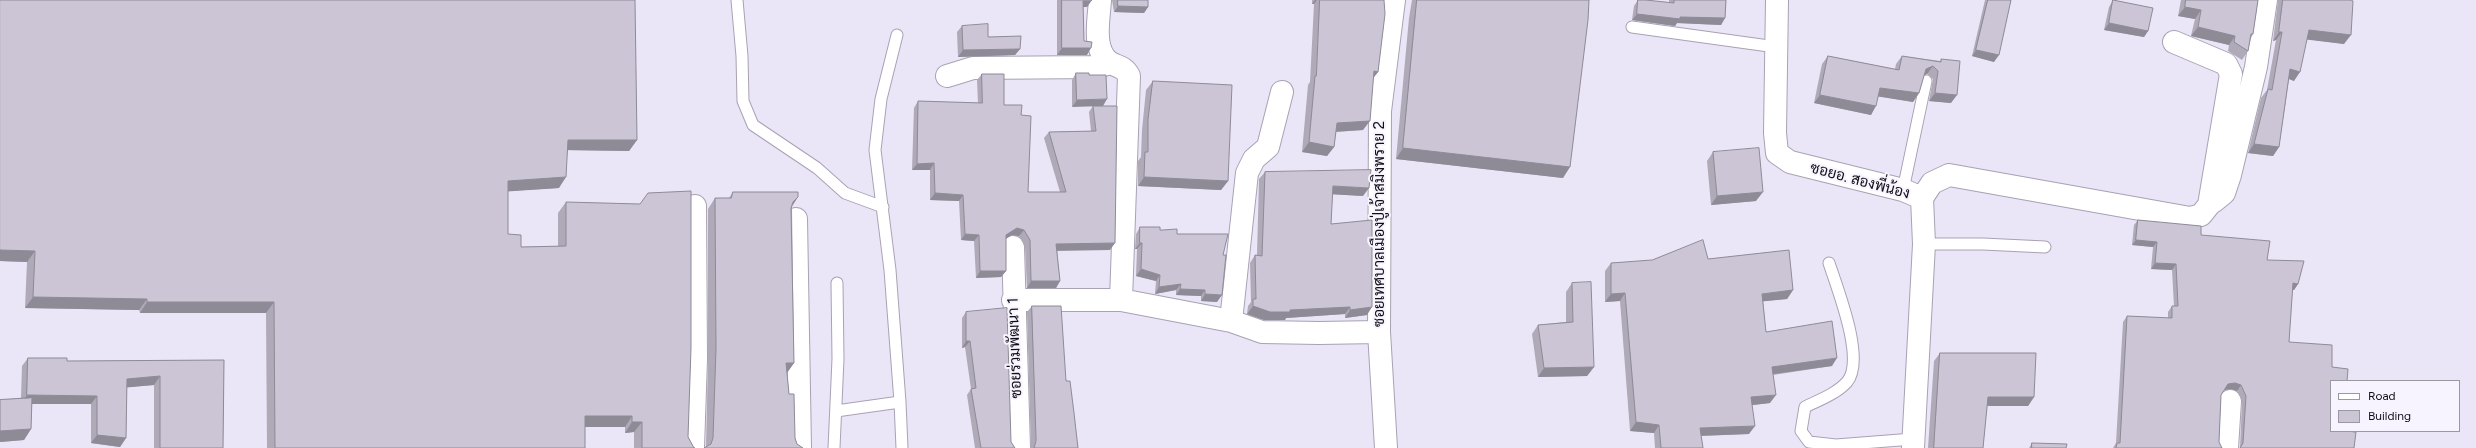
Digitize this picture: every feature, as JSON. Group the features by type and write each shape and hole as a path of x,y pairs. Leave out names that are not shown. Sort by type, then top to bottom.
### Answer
{"street":[{"path":"1100,0 1098,40 1104,57 1111,63 1123,67 1129,76 1121,300"},
{"name":"ซอยเทศบาลเมืองปู่เจ้าสมิงพราย 2","path":"1386,448 1379,332 1380,111 1394,0"},
{"name":"ซอยอ. สองพี่น้อง","path":"1777,0 1775,133 1777,153 1790,162 1903,190 1922,198 1924,244 1913,443"},
{"path":"1922,198 1932,183 1949,176 2190,218 2201,215 2209,205 2224,193 2230,175 2256,67 2266,0"},
{"path":"2174,42 2226,64 2231,74 2209,205"},
{"path":"947,76 973,68 1097,67 1111,63"},
{"path":"1231,321 1247,173 1254,159 1268,147 1282,92"},
{"path":"693,448 696,359 695,206"},
{"path":"796,219 800,448"},
{"name":"ซอยร่วมพัฒนา 1","path":"1012,247 1019,448"},
{"path":"1013,300 1121,300 1231,321 1262,332 1319,334 1379,332"},
{"path":"2227,448 2230,401"}],"lane":[{"path":"737,0 742,56 743,101 753,124 817,168 845,193 883,207"},
{"path":"1632,27 1776,47"},
{"path":"898,35 881,99 875,150 890,270 902,448"},
{"path":"1903,190 1926,81"},
{"path":"1924,244 1983,244 2045,248"},
{"path":"1829,263 1848,323 1854,364 1848,381 1831,394 1805,407 1801,431 1809,442 1836,445 1913,443"},
{"path":"834,448 836,411 837,283"},
{"path":"836,411 900,402"}],"building":[{"path":"0,0 635,0 637,140 568,140 566,177 508,181 508,234 521,235 521,247 566,246 566,202 640,204 648,193 691,191 691,348 688,437 694,448 642,448 642,422 632,422 632,416 585,416 585,448 275,448 274,302 147,302 147,299 33,297 35,251 0,250"},
{"path":"1062,0 1092,0 1083,1 1084,41 1092,42 1091,48 1062,48"},
{"path":"1118,0 1148,0 1148,7 1118,6"},
{"path":"1320,0 1384,0 1385,14 1378,72 1374,71 1370,121 1337,123 1334,147 1309,142 1316,76"},
{"path":"1417,0 1589,0 1588,20 1570,167 1403,148"},
{"path":"1638,0 1674,3 1674,0 1726,0 1725,18 1680,17 1680,19 1637,14"},
{"path":"1988,0 2011,0 1999,55 1976,50"},
{"path":"2113,0 2153,8 2148,31 2109,23"},
{"path":"2186,0 2258,0 2253,34 2251,34 2248,51 2234,42 2235,36 2198,27 2201,10 2185,7"},
{"path":"2283,0 2353,1 2351,35 2309,30 2300,72 2290,69 2279,147 2254,144 2268,89 2272,90 2282,32 2279,32"},
{"path":"988,24 988,37 1021,36 1020,49 963,50 962,26"},
{"path":"1828,56 1899,70 1902,56 1941,62 1941,59 1960,61 1957,95 1935,93 1938,71 1933,66 1926,69 1919,93 1880,88 1876,106 1820,95"},
{"path":"1076,73 1106,75 1107,99 1077,100"},
{"path":"982,74 1004,74 1004,105 1022,105 1021,115 1031,116 1028,192 1066,192 1049,132 1096,131 1093,106 1117,106 1115,243 1056,244 1060,281 1031,281 1030,240 1024,230 1017,228 1006,235 1006,271 980,271 979,235 965,234 963,195 935,193 934,163 917,164 918,101 982,103"},
{"path":"1153,81 1232,85 1228,181 1144,177 1145,152 1148,152 1148,120"},
{"path":"1759,148 1763,192 1717,196 1713,152"},
{"path":"1371,170 1369,188 1333,186 1331,224 1372,220 1372,307 1350,310 1350,307 1290,310 1290,312 1270,312 1253,306 1253,299 1256,299 1255,255 1262,256 1265,172"},
{"path":"733,192 798,192 798,197 793,202 791,208 794,363 786,363 789,394 794,394 795,438 797,444 803,448 704,448 711,444 713,438 716,348 715,198 731,198"},
{"path":"2138,220 2201,226 2201,235 2270,241 2267,260 2304,261 2298,284 2293,283 2289,342 2332,345 2332,367 2348,369 2347,380 2330,380 2330,432 2356,432 2354,448 2240,448 2243,443 2246,396 2241,385 2235,383 2228,384 2221,395 2219,442 2222,448 2116,448 2117,443 2120,443 2127,316 2172,318 2172,306 2178,306 2176,264 2155,263 2157,242 2136,240"},
{"path":"1140,227 1160,227 1160,230 1177,229 1177,234 1228,234 1223,255 1226,255 1222,295 1205,294 1205,290 1180,289 1181,284 1159,287 1160,275 1141,269 1142,243 1140,243"},
{"path":"1703,240 1708,259 1789,250 1793,290 1762,294 1766,332 1832,321 1837,358 1772,367 1776,395 1751,397 1755,426 1700,428 1703,448 1661,448 1659,425 1636,422 1625,293 1611,294 1611,263 1652,260"},
{"path":"1591,282 1594,367 1544,368 1538,325 1573,322 1572,283"},
{"path":"1032,306 1061,306 1066,381 1070,381 1078,448 1034,448 1036,441"},
{"path":"1007,308 1011,442 1015,448 981,448 971,389 976,388 970,341 966,341 966,312"},
{"path":"1940,353 2036,353 2034,397 1988,397 1983,448 1934,448"},
{"path":"28,358 67,358 67,361 224,360 223,448 160,448 160,376 127,379 126,438 97,435 97,396 27,395"},
{"path":"32,398 31,429 0,431 0,400"},
{"path":"2032,443 2067,444 2066,448 2032,448"}]}
